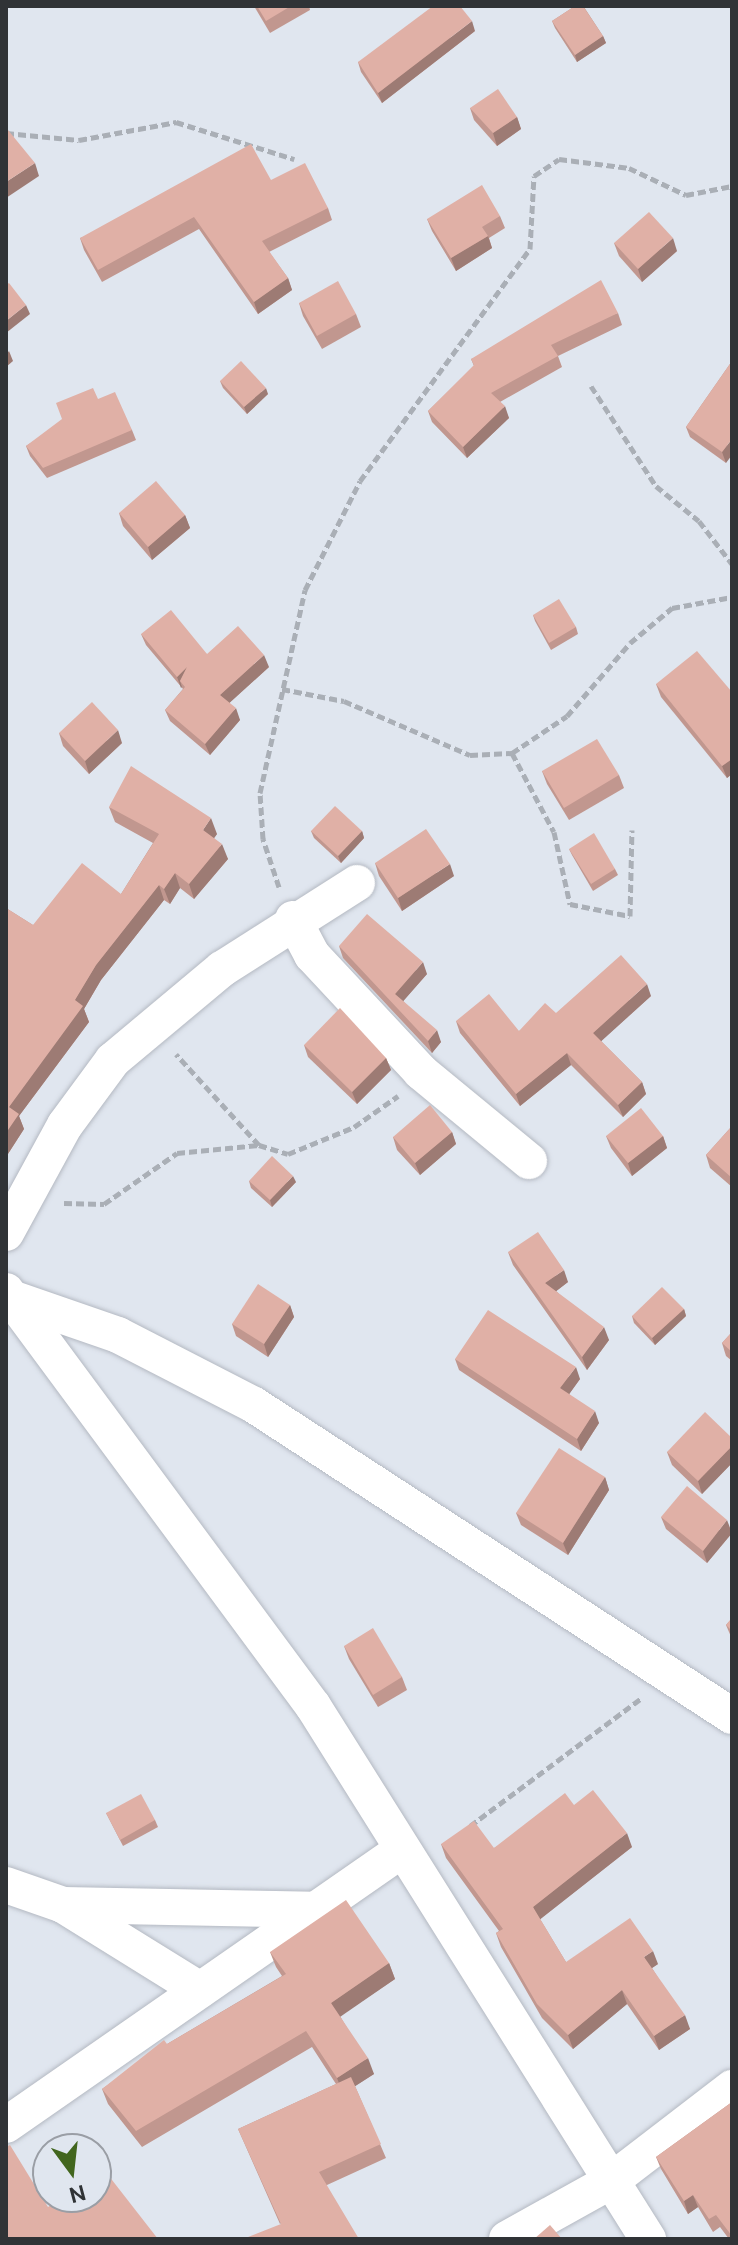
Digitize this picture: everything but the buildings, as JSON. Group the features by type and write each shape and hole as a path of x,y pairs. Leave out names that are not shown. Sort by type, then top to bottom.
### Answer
{"street":[{"path":"6,1233 65,1125 113,1060 150,1027 293,919 357,883"},
{"path":"293,919 312,955 421,1072 529,1161"},
{"path":"12,1295 118,1335 254,1405 732,1716"},
{"path":"12,1295 313,1706 648,2239"},
{"path":"6,2125 402,1850"},
{"path":"6,1885 63,1905 200,1990"},
{"path":"63,1905 314,1910"},
{"path":"507,2239 611,2181 732,2088"}],"path":[{"path":"6,133 79,140 176,122 294,159"},
{"path":"293,919 263,839 260,793 305,590 360,481 530,249 534,176 559,159 629,168 686,195 732,186"},
{"path":"591,386 656,486 699,521 732,564"},
{"path":"282,689 344,701 470,755 512,753 567,716 672,608 732,597"},
{"path":"512,753 554,832 570,904 630,916 632,830"},
{"path":"150,1027 259,1145"},
{"path":"23,1201 104,1204 177,1153 259,1145 288,1154 354,1127 421,1072"},
{"path":"463,1832 671,1676"}]}
